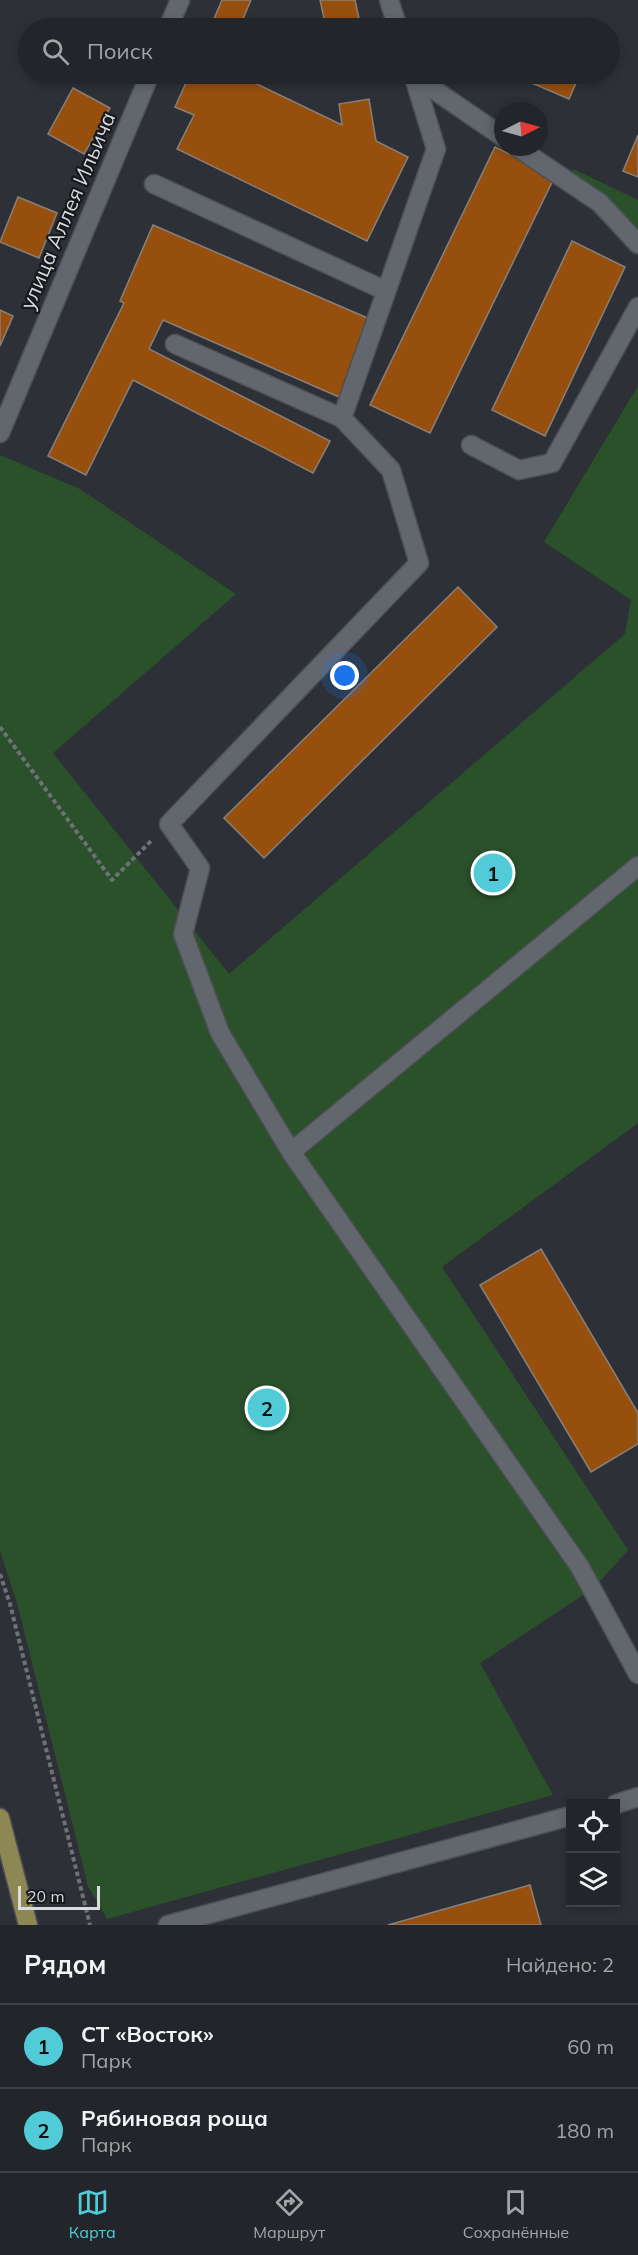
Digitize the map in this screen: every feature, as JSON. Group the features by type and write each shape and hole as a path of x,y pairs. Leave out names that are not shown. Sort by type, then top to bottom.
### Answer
{"main road":[{"path":"0,1818 28,1925"}],"street":[{"path":"172,18 180,0"},
{"path":"388,0 394,18"},
{"name":"улица Аллея Ильича","path":"0,433 146,84"},
{"path":"342,418 436,150 416,84"},
{"path":"426,84 494,131"},
{"path":"530,156 600,203 638,244"},
{"path":"154,184 387,291"},
{"path":"471,445 519,470 552,463 638,308"},
{"path":"175,344 342,418 391,470 419,563 169,824 200,868 183,934 220,1033 291,1152 580,1567 638,1674"},
{"path":"291,1152 638,866"},
{"path":"620,1802 638,1797"},
{"path":"168,1925 566,1817"}],"path":[{"path":"0,727 112,880 169,824"},
{"path":"0,1574 10,1604 90,1925"}],"green space":[{"path":"573,169 638,200 638,249 575,191"},
{"path":"638,386 638,1123 442,1267 628,1550 595,1587 480,1663 553,1795 107,1919 88,1886 17,1603 0,1551 0,455 80,489 236,594 53,753 229,974 625,634 631,600 544,542"}],"building":[{"path":"222,0 251,0 243,18 214,18"},
{"path":"320,0 355,0 359,18 324,18"},
{"path":"185,84 257,84 342,125 339,104 369,99 376,141 408,157 367,241 177,149 194,115 175,107"},
{"path":"534,84 576,84 569,99"},
{"path":"73,88 110,108 84,154 48,134"},
{"path":"638,135 638,177 623,171"},
{"path":"494,149 494,156 514,156 555,176 430,433 370,405"},
{"path":"18,197 57,213 39,258 0,242"},
{"path":"153,225 372,320 339,397 163,320 149,349 330,441 313,473 133,380 86,475 48,456 124,303 120,301"},
{"path":"572,241 625,267 545,436 492,410"},
{"path":"0,310 13,316 0,346"},
{"path":"458,587 497,627 264,858 224,818"},
{"path":"541,1249 638,1413 638,1444 591,1472 480,1285"},
{"path":"530,1885 541,1925 388,1925"}],"place":[{"name":"СТ «Восток»","path":"493,873"},
{"name":"Рябиновая роща","path":"267,1408"}]}
